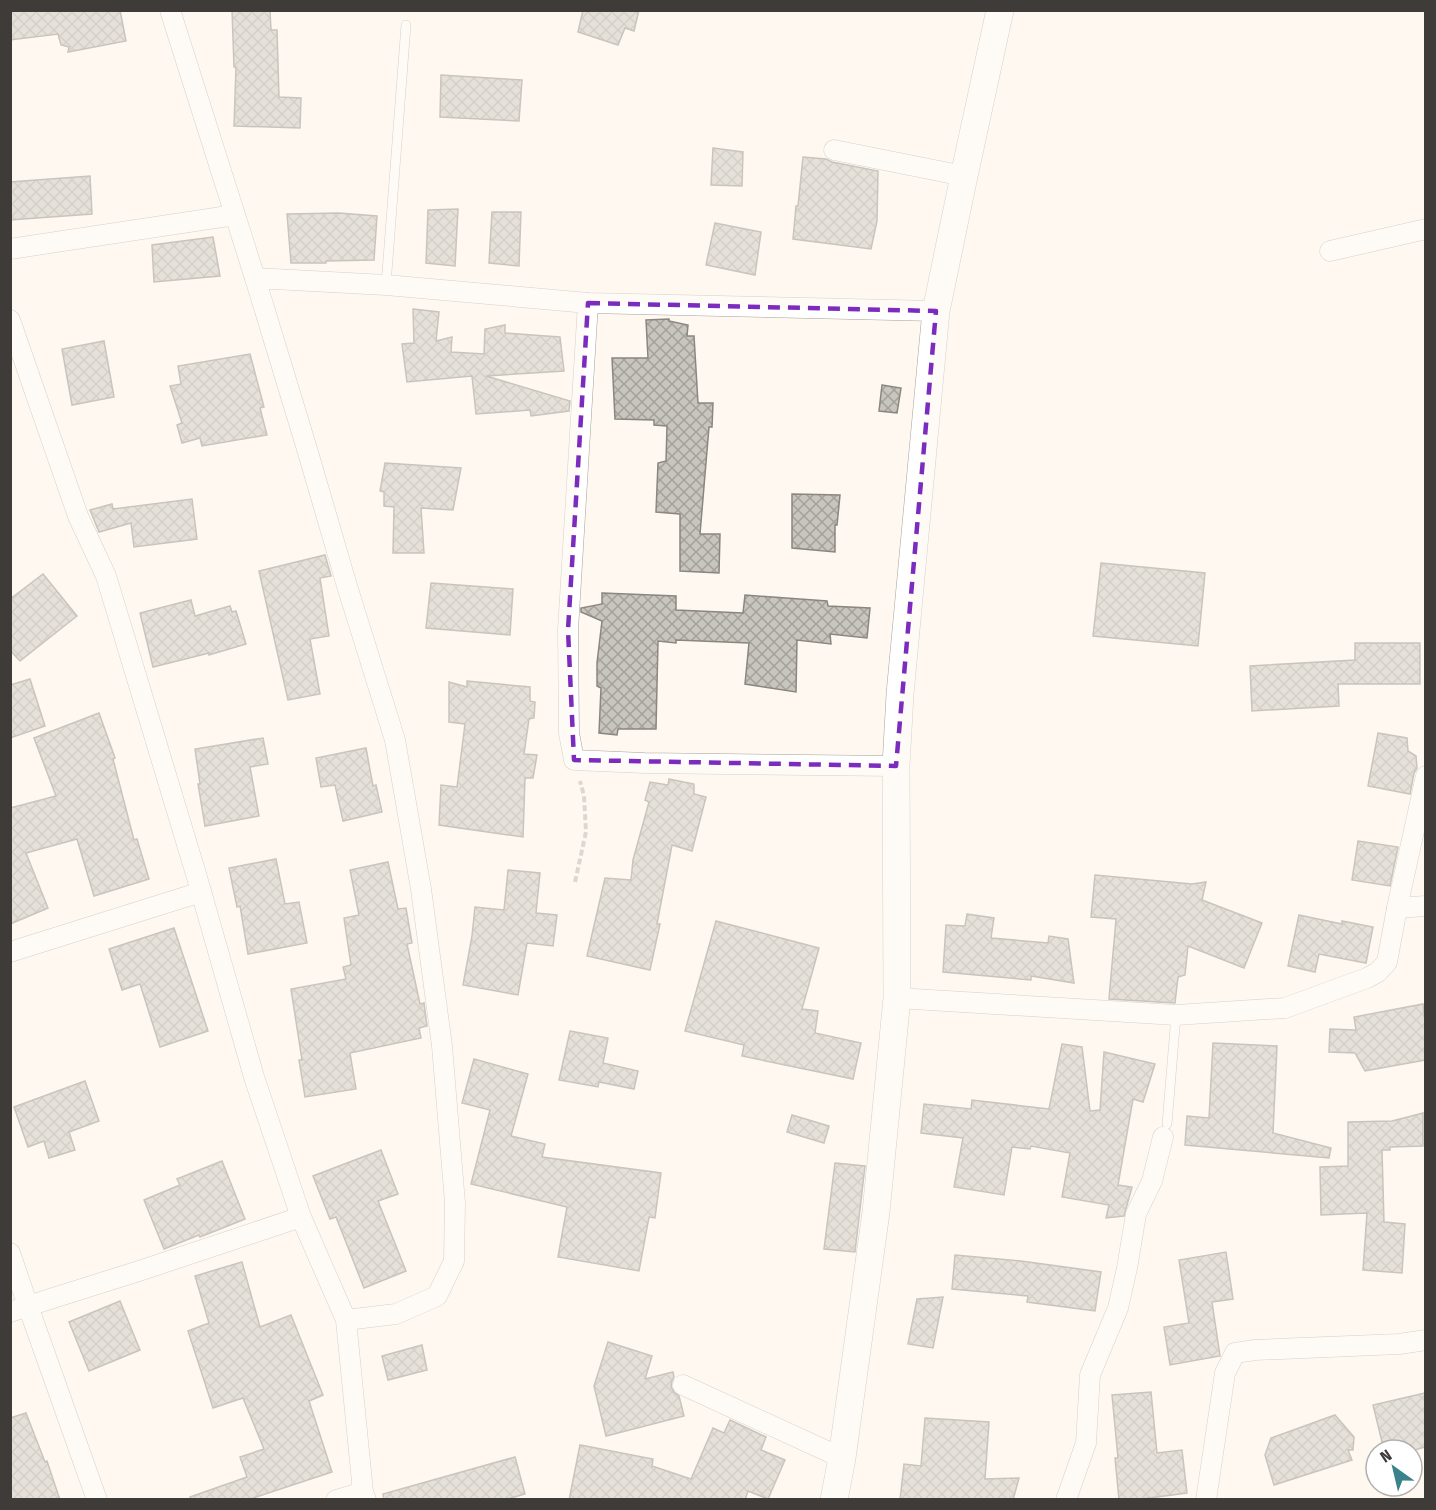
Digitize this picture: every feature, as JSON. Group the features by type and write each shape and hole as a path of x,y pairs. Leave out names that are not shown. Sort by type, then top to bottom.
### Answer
{"street":[{"path":"170,10 255,278 395,740 421,889 442,1046 455,1203 454,1261 436,1296 396,1314 346,1320"},
{"path":"834,1500 842,1458 876,1212 897,998 896,766 900,694 936,311 1000,10"},
{"path":"834,150 964,176"},
{"path":"10,249 235,215"},
{"path":"1330,251 1425,228"},
{"path":"255,278 386,285 588,303 936,311"},
{"path":"588,303 568,630 569,733 574,760 896,766"},
{"path":"10,320 78,516 106,576 254,1077 301,1217 346,1320 364,1496 336,1500"},
{"path":"897,998 1176,1015 1285,1008 1367,978 1378,972 1387,962 1425,776"},
{"path":"10,952 201,892"},
{"path":"1397,908 1425,906"},
{"path":"1066,1500 1086,1443 1090,1375 1118,1308 1136,1214 1152,1181 1165,1130"},
{"path":"19,1309 301,1217"},
{"path":"10,1253 19,1309 97,1500"},
{"path":"1206,1500 1226,1372 1235,1353 1255,1350 1399,1344 1425,1340"},
{"path":"683,1385 842,1458"}],"lane":[{"path":"386,285 406,25"},
{"path":"1165,1130 1176,1015"}],"path":[{"path":"574,760 584,796 586,832 575,882"}],"highlighted area":[{"path":"588,303 936,311 896,766 574,760 568,630"}],"building":[{"path":"10,10 120,10 126,41 68,52 69,47 61,45 58,34 10,40"},
{"path":"232,10 270,10 271,30 277,30 279,97 301,98 300,128 234,126 236,67 234,67"},
{"path":"583,10 639,10 634,31 625,28 618,45 578,32"},
{"path":"441,75 522,80 519,121 440,117"},
{"path":"713,148 743,152 742,186 711,185"},
{"path":"803,157 826,159 878,171 877,221 871,249 793,239"},
{"path":"90,176 92,214 10,220 10,182"},
{"path":"458,209 455,266 426,263 428,210"},
{"path":"492,212 521,212 519,266 489,263"},
{"path":"339,213 377,216 374,260 291,263 287,214"},
{"path":"715,223 761,232 755,275 706,265"},
{"path":"213,237 220,276 154,282 152,245"},
{"path":"413,309 439,312 436,341 452,337 451,352 484,354 485,329 505,325 505,333 560,337 564,371 486,376 570,401 569,411 531,416 530,410 476,414 472,376 407,382 402,344 414,343"},
{"path":"669,319 669,321 688,325 687,336 694,336 698,403 713,403 700,534 720,534 719,573 680,571 680,514 656,512 658,463 666,461 667,426 654,425 654,420 615,419 612,358 648,358 646,320"},
{"path":"104,341 114,397 72,405 62,349"},
{"path":"250,354 264,407 260,408 267,435 202,446 200,438 182,443 177,425 182,423 170,386 181,384 178,366"},
{"path":"882,385 901,388 897,413 879,411"},
{"path":"385,463 461,468 453,510 421,508 424,553 393,553 394,507 384,506 384,492 380,491"},
{"path":"792,494 840,495 837,525 835,525 835,552 792,548"},
{"path":"192,499 197,539 134,547 131,523 99,532 90,510 112,504 113,509"},
{"path":"325,555 331,576 320,578 329,636 310,639 320,694 288,700 259,571"},
{"path":"1101,563 1205,573 1198,646 1093,636"},
{"path":"43,574 77,616 20,661 10,650 10,599"},
{"path":"431,583 513,589 510,635 426,628"},
{"path":"602,593 676,596 676,610 743,613 745,595 827,601 828,606 870,608 867,638 830,634 831,644 797,640 796,692 745,684 749,643 658,641 656,729 618,729 617,735 599,733 601,688 597,686 597,663 602,621 581,612 581,608 602,604"},
{"path":"191,600 195,616 230,606 232,612 236,611 246,644 153,667 140,613"},
{"path":"1355,643 1420,643 1420,684 1338,684 1339,706 1252,711 1250,666 1355,660"},
{"path":"30,679 45,726 10,738 10,685"},
{"path":"467,681 530,687 530,701 535,702 534,718 529,719 524,754 537,755 533,778 525,778 523,837 439,825 441,785 457,787 465,724 449,722 449,682 467,687"},
{"path":"99,713 115,758 113,759 134,840 137,839 149,879 94,896 77,839 26,853 48,908 10,924 10,808 56,796 34,738"},
{"path":"1378,733 1407,738 1408,751 1416,756 1417,768 1410,794 1368,786"},
{"path":"263,738 268,764 250,767 259,816 205,826 195,749"},
{"path":"366,748 373,786 376,785 382,812 343,821 335,785 321,787 316,758"},
{"path":"669,779 694,784 694,794 706,797 692,851 672,845 657,924 660,924 650,970 587,956 605,878 631,880 633,860 649,802 645,800 650,782 668,785"},
{"path":"1358,841 1398,847 1390,886 1352,880"},
{"path":"276,859 285,904 299,902 307,943 248,954 240,906 237,907 229,868"},
{"path":"388,862 398,909 406,908 412,943 407,944 420,1004 424,1003 427,1026 419,1028 421,1038 350,1053 356,1089 305,1097 291,989 346,979 343,967 351,965 344,918 359,915 350,870"},
{"path":"508,870 540,873 536,913 557,915 553,946 527,943 518,995 463,985 475,907 504,910"},
{"path":"1095,875 1192,884 1206,882 1202,900 1262,923 1244,968 1188,946 1185,975 1178,977 1175,1003 1109,999 1116,919 1091,917"},
{"path":"967,914 994,918 991,938 1048,943 1049,936 1068,939 1074,983 1031,976 1031,980 943,972 946,925 965,926"},
{"path":"1299,915 1342,924 1342,921 1373,927 1366,963 1319,954 1315,972 1288,966"},
{"path":"716,921 819,948 802,1009 818,1011 815,1033 861,1043 853,1079 742,1056 744,1045 685,1031"},
{"path":"174,928 208,1031 160,1047 140,984 122,990 109,949"},
{"path":"1423,1004 1425,1060 1365,1071 1355,1053 1329,1052 1330,1029 1356,1030 1354,1017"},
{"path":"570,1031 608,1038 603,1063 638,1071 634,1089 599,1082 598,1087 559,1080"},
{"path":"1213,1043 1277,1046 1273,1133 1331,1148 1329,1158 1185,1145 1187,1116 1209,1118"},
{"path":"1062,1044 1082,1047 1090,1111 1100,1110 1104,1052 1155,1064 1143,1102 1133,1099 1118,1185 1132,1187 1124,1216 1106,1218 1109,1205 1062,1197 1070,1153 1031,1146 1030,1149 1012,1147 1004,1195 954,1187 963,1138 921,1133 924,1104 971,1109 972,1100 1049,1109"},
{"path":"474,1059 528,1074 511,1136 545,1144 542,1157 661,1173 655,1218 649,1217 639,1271 558,1257 567,1207 471,1184 490,1110 462,1103"},
{"path":"85,1081 99,1121 69,1132 75,1150 49,1158 44,1141 28,1147 14,1107"},
{"path":"1423,1113 1423,1146 1390,1147 1390,1150 1382,1150 1384,1222 1405,1224 1402,1273 1363,1270 1367,1213 1321,1215 1320,1167 1348,1166 1348,1122 1392,1121"},
{"path":"792,1115 829,1126 824,1143 787,1132"},
{"path":"381,1150 398,1194 378,1201 406,1271 364,1288 336,1217 330,1219 313,1176"},
{"path":"222,1161 245,1219 164,1249 144,1200 180,1185 177,1179"},
{"path":"835,1163 865,1166 855,1252 824,1249"},
{"path":"1226,1252 1233,1299 1212,1302 1220,1356 1170,1365 1164,1327 1189,1323 1179,1260"},
{"path":"955,1255 1101,1272 1095,1311 1027,1302 1028,1296 952,1289"},
{"path":"242,1262 260,1327 291,1315 323,1395 309,1401 332,1472 247,1500 191,1500 190,1497 247,1477 240,1457 264,1449 243,1398 213,1408 188,1331 209,1323 195,1276"},
{"path":"943,1297 933,1348 908,1344 917,1299"},
{"path":"120,1301 140,1350 89,1371 69,1322"},
{"path":"608,1342 652,1356 645,1379 673,1372 671,1387 679,1396 684,1416 606,1436 594,1386"},
{"path":"422,1345 427,1370 388,1380 382,1356"},
{"path":"1151,1392 1157,1453 1182,1450 1187,1493 1119,1500 1112,1395"},
{"path":"1425,1393 1425,1447 1424,1438 1381,1438 1373,1405"},
{"path":"26,1413 45,1462 47,1461 60,1500 10,1500 10,1418"},
{"path":"1335,1415 1354,1437 1353,1450 1348,1450 1352,1460 1274,1485 1265,1455 1271,1438"},
{"path":"925,1418 989,1422 985,1479 1019,1478 1013,1500 900,1500 904,1464 921,1466"},
{"path":"730,1420 766,1437 761,1450 785,1460 768,1499 748,1491 745,1500 569,1500 580,1445 653,1459 652,1466 691,1479 713,1428 724,1433"},
{"path":"515,1457 525,1494 504,1500 384,1500 383,1494"}]}
